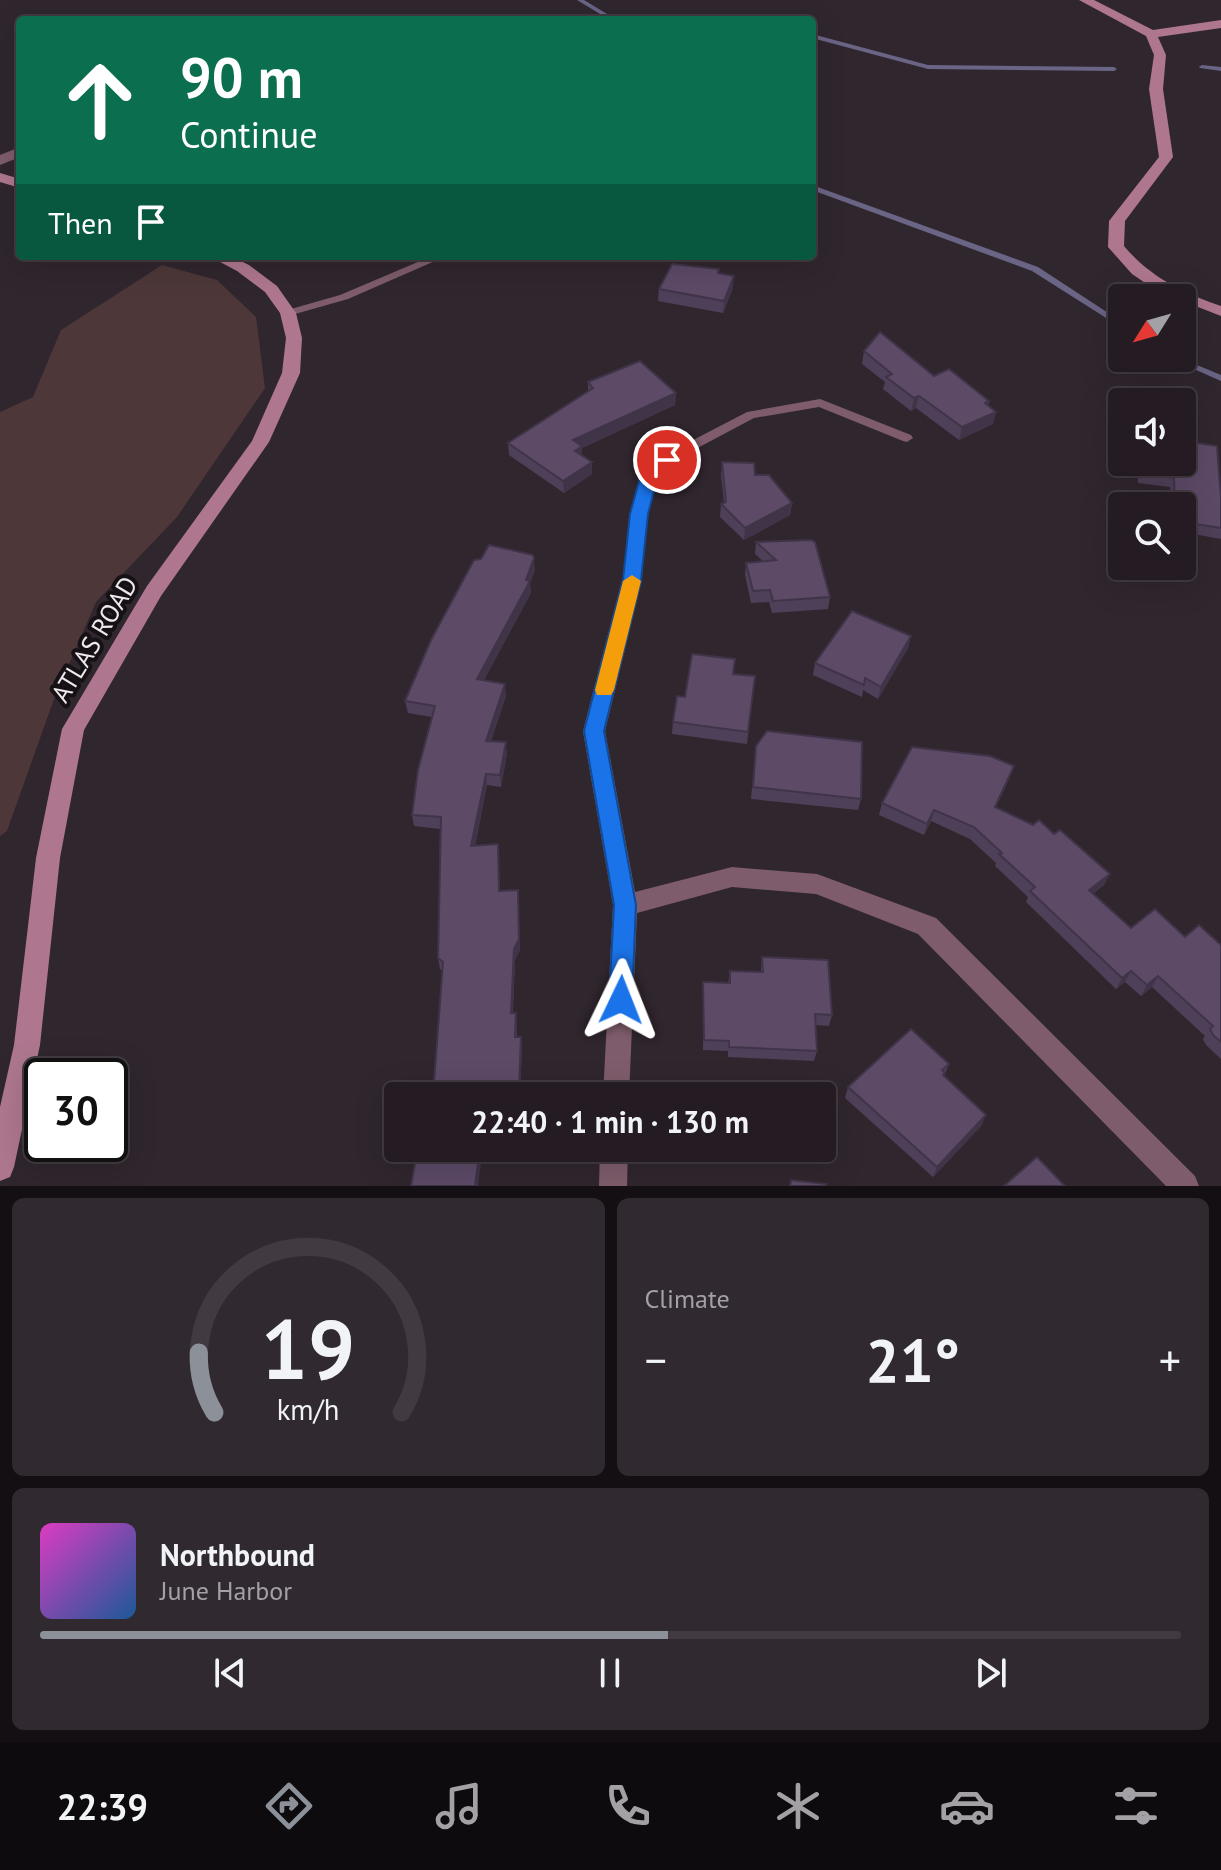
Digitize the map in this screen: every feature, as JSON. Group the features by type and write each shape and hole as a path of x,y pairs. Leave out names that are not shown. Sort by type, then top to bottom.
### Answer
{"main road":[{"path":"1085,0 1151,34 1221,24"},
{"path":"1151,34 1160,55 1156,89 1166,157 1117,221 1116,247 1132,269 1181,297 1221,311"},
{"path":"226,260 243,268 271,289 288,313"},
{"name":"ATLAS ROAD","path":"0,1167 27,1045 48,858 73,729 154,591 260,442 291,373 294,338 288,313"}],"street":[{"path":"617,1082 625,905 594,731 632,580"},
{"path":"625,905 732,877 817,884 927,926 1185,1186"},
{"path":"613,1186 614,1162"}],"lane":[{"path":"288,313 344,297 429,260"},
{"path":"632,580 639,514 652,467 751,415 820,403 907,438"}],"shaded area":[{"path":"162,265 217,280 256,317 265,388 177,517 96,602 54,699 7,831 0,836 0,412 33,397 61,330"}],"building":[{"path":"672,264 719,269 718,273 734,276 724,301 659,289"},
{"path":"880,332 934,376 949,369 989,401 985,403 996,412 962,427 919,396 914,398 886,377 892,374 864,351"},
{"path":"640,361 676,393 573,440 582,446 575,451 592,462 563,481 508,443 593,388 588,382"},
{"path":"1196,443 1217,446 1221,528 1196,524 1196,492 1174,492 1174,478 1161,476 1196,476"},
{"path":"722,462 754,463 755,475 769,475 792,503 745,528 721,504 726,502"},
{"path":"756,542 815,542 830,597 773,601 770,590 753,591 746,563 776,560"},
{"path":"489,545 533,555 534,558 526,580 530,581 477,679 505,684 486,741 506,742 500,775 486,774 471,846 498,844 499,891 518,890 519,939 514,949 511,1013 516,1013 515,1037 521,1037 519,1082 434,1082 443,962 438,958 441,817 412,815 418,770 435,706 405,701 431,640 474,560 481,559"},
{"path":"852,611 911,636 881,687 865,678 864,685 815,663"},
{"path":"692,654 735,659 733,674 755,676 748,732 673,722 677,696 685,697"},
{"path":"767,731 862,742 861,799 753,787 756,746"},
{"path":"912,747 990,756 1014,766 995,807 1033,825 1039,820 1054,834 1060,830 1110,874 1089,890 1131,928 1155,909 1185,937 1199,925 1221,945 1221,1042 1210,1029 1213,1026 1158,976 1147,985 1131,971 1122,978 1030,891 1035,887 974,827 934,810 927,824 882,803"},
{"path":"762,957 828,960 832,1015 815,1014 817,1051 729,1047 729,1041 704,1040 703,982 730,983 730,971 763,972"},
{"path":"911,1029 949,1064 942,1070 943,1075 986,1115 937,1167 848,1087"},
{"path":"1037,1157 1065,1186 1004,1186"},
{"path":"415,1162 478,1162 475,1186 411,1186"},
{"path":"791,1180 826,1184 790,1186"}],"waterway":[{"path":"580,0 607,16"},
{"path":"816,37 928,67 1114,69"},
{"path":"1202,67 1221,69"},
{"path":"816,188 1035,269 1108,317"},
{"path":"1196,368 1221,378"}],"slow traffic":[{"path":"604,690 632,581"}],"route":[{"path":"621,1000 625,905 594,731 632,580 639,514 645,491 652,467 667,460"}]}
